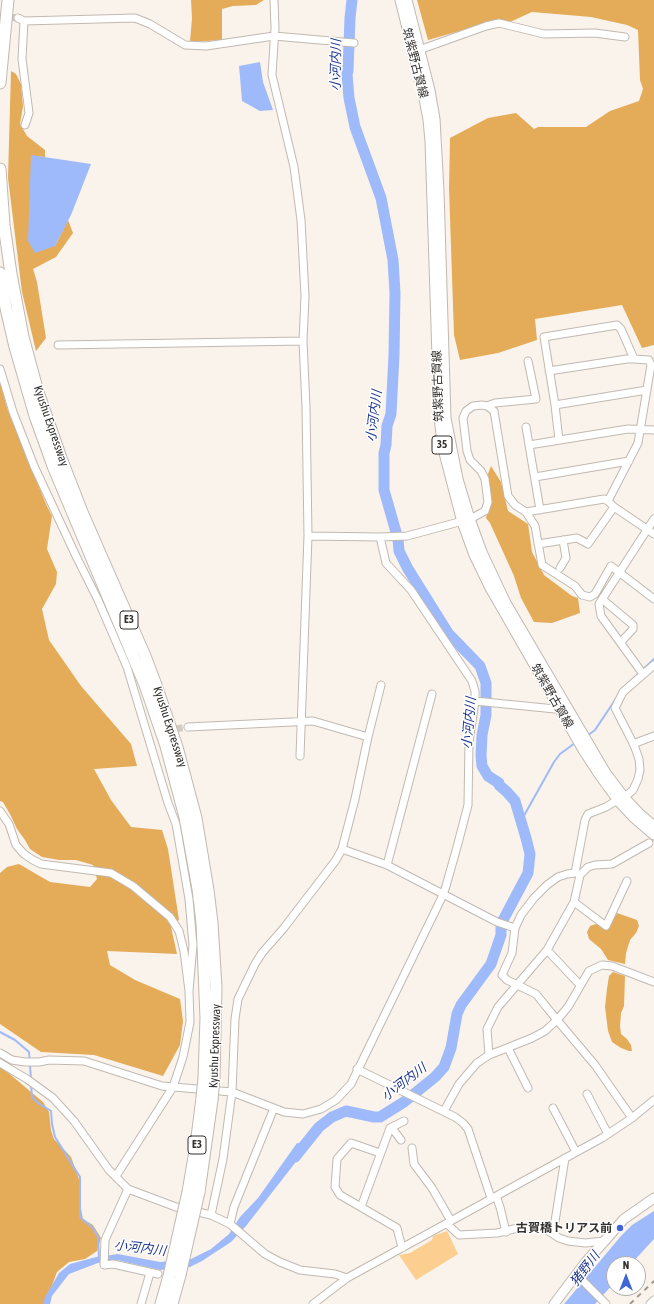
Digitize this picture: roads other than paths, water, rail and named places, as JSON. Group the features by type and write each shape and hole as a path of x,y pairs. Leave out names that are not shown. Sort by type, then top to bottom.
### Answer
{"highway":[{"path":"0,83 8,0"},
{"name":"Kyushu Expressway","path":"0,170 4,225 11,274 23,337 38,392 82,512 145,656 156,685 177,747 196,818 207,882 212,923 216,995 207,1099 194,1192 161,1304"},
{"name":"Kyushu Expressway","path":"0,273 15,347 35,416 56,474 145,685 166,746 185,817 198,889 202,923 209,1079"},
{"name":"Kyushu Expressway","path":"169,1275 172,1304"}],"main road":[{"name":"筑紫野古賀線","path":"400,0 423,93 428,120 430,141 439,418 443,449 466,520 506,604 622,800 634,817 654,835"},
{"name":"筑紫野古賀線","path":"407,0 435,119 446,418 474,555 490,588 583,750 598,773 622,800 654,826"},
{"path":"554,1304 579,1277 604,1241 624,1219 654,1198"}],"street":[{"path":"274,0 272,75 294,167 301,220 305,296 303,341 306,407 308,536 300,756"},
{"path":"25,125 29,113 22,59 21,19 135,18 150,24 185,45 206,46 274,36 354,43"},
{"path":"419,50 486,26 499,23 544,34 595,33 625,37"},
{"path":"559,440 556,405 544,337 616,325 621,329 634,359"},
{"path":"58,346 303,341"},
{"path":"550,372 627,359 649,360 651,365 638,443 608,501"},
{"path":"487,406 495,403 536,399 528,361"},
{"path":"0,369 13,412 34,466 65,535 98,600 127,667 176,824 189,899 193,945 189,991"},
{"path":"556,405 647,390"},
{"path":"308,536 407,536 466,520 485,511 488,502 485,479 482,471 470,460 467,451 463,418 466,411 473,406 482,405 487,406 494,411 508,496 515,505 526,512 535,526 542,565 575,586 585,597 590,597 595,594 611,566 654,598"},
{"path":"526,427 540,510"},
{"path":"529,445 628,429 654,430"},
{"path":"535,477 629,461"},
{"path":"526,512 604,499 651,532"},
{"path":"538,544 577,538 588,544 614,507"},
{"path":"643,674 601,616 599,604 620,572 651,532 654,519"},
{"path":"0,1053 12,1060 25,1062 84,1060 162,1086 232,1092 284,1112 303,1114 321,1109 336,1100 351,1084 442,895 468,805 469,742 477,701 472,681 411,590 386,563 383,536"},
{"path":"560,568 566,558 563,540"},
{"path":"602,599 633,625 633,629 621,642"},
{"path":"489,1055 486,1030 498,1007 547,950 574,902 585,820 588,814 622,800 633,790 638,779 640,770 639,759 615,708 623,692 654,665"},
{"path":"211,1215 223,1159 232,1092 235,1019 238,999 262,953 283,929 336,860 342,849 356,799 368,737 381,685"},
{"path":"387,865 432,694"},
{"path":"477,701 555,709 559,707"},
{"path":"188,727 313,721 368,737"},
{"path":"148,735 155,732"},
{"path":"633,744 654,736"},
{"path":"0,811 9,824 16,845 24,854 41,864 111,873 133,886 170,917 179,931 189,991 190,1022 183,1057 173,1087 116,1176"},
{"path":"632,1118 595,1065 536,994 507,980 502,975 512,953 514,927 534,898 547,886 558,877 567,874 578,874 588,867 595,865 612,864 649,843"},
{"path":"342,849 387,865 442,895 497,922 514,927"},
{"path":"574,902 606,926 627,881"},
{"path":"547,950 580,985"},
{"path":"444,1111 459,1084 477,1063 489,1055 538,1035 557,1020 568,1007 588,971 602,965 625,970 654,982"},
{"path":"508,1048 528,1088"},
{"path":"0,1063 27,1079 53,1098 74,1121 109,1170 128,1189 176,1207 211,1215 230,1224 265,1254 280,1262 300,1270 335,1274 347,1278"},
{"path":"357,1069 444,1111 463,1123 468,1129 494,1197 500,1207 506,1232"},
{"path":"586,1094 608,1134"},
{"path":"313,1304 347,1278 608,1134 632,1118 654,1100"},
{"path":"230,1224 234,1207 274,1108"},
{"path":"553,1108 576,1152"},
{"path":"361,1207 390,1128 404,1120"},
{"path":"392,1128 401,1140"},
{"path":"380,1154 351,1143 337,1159 335,1187 340,1195 397,1228 402,1248"},
{"path":"412,1148 414,1164 432,1188 449,1222 459,1236 506,1232 532,1226 544,1228 559,1238 568,1241 585,1243 604,1241"},
{"path":"553,1234 565,1158"},
{"path":"128,1189 105,1240 104,1265 113,1264 150,1273 169,1275"},
{"path":"140,1304 150,1273"},
{"path":"579,1277 606,1304"},
{"path":"650,1304 654,1300"}],"water":[{"path":"260,62 263,82 273,110 260,111 242,101 239,66"},
{"path":"31,155 91,164 71,215 55,246 35,253 28,241"},
{"path":"297,1143 309,1145 246,1226 231,1242 202,1261 190,1267 160,1270 117,1260 98,1263 69,1274 52,1296 50,1304 43,1304 45,1297 59,1273 70,1264 96,1257 118,1254 160,1262 191,1259 211,1249 229,1234 240,1217 258,1198"},
{"path":"654,1211 654,1239 638,1256 606,1256 606,1292 595,1304 564,1304 621,1236 632,1225"}],"waterway":[{"name":"小河内川","path":"295,1157 319,1127 332,1117 346,1111 380,1117 404,1102 435,1077 444,1067 451,1048 457,1014 461,1005 491,964 501,935 501,924 528,873 530,854 515,801 499,785 499,783 488,776 482,766 482,735 486,715 486,683 480,666 448,633 408,569 399,551 398,539 384,490 384,453 387,426 391,414 394,355 395,293 393,260 381,198 355,127 349,98 347,74 352,0"},
{"path":"621,690 654,659"},
{"path":"587,736 595,730 617,697"},
{"path":"521,821 554,762 560,754 575,743"},
{"path":"0,1032 15,1040 29,1052 31,1079"},
{"path":"31,1084 32,1097 38,1103 51,1111 55,1137 80,1177 80,1217 93,1228 98,1237 99,1259"}],"tunnel":[{"path":"0,16 18,18"},
{"path":"155,732 188,727"}],"railway":[{"path":"630,1304 654,1281"}],"place":[{"name":"古賀橋トリアス前","path":"620,1228"}],"water label":[{"name":"猪野川","path":"585,1269"}]}
